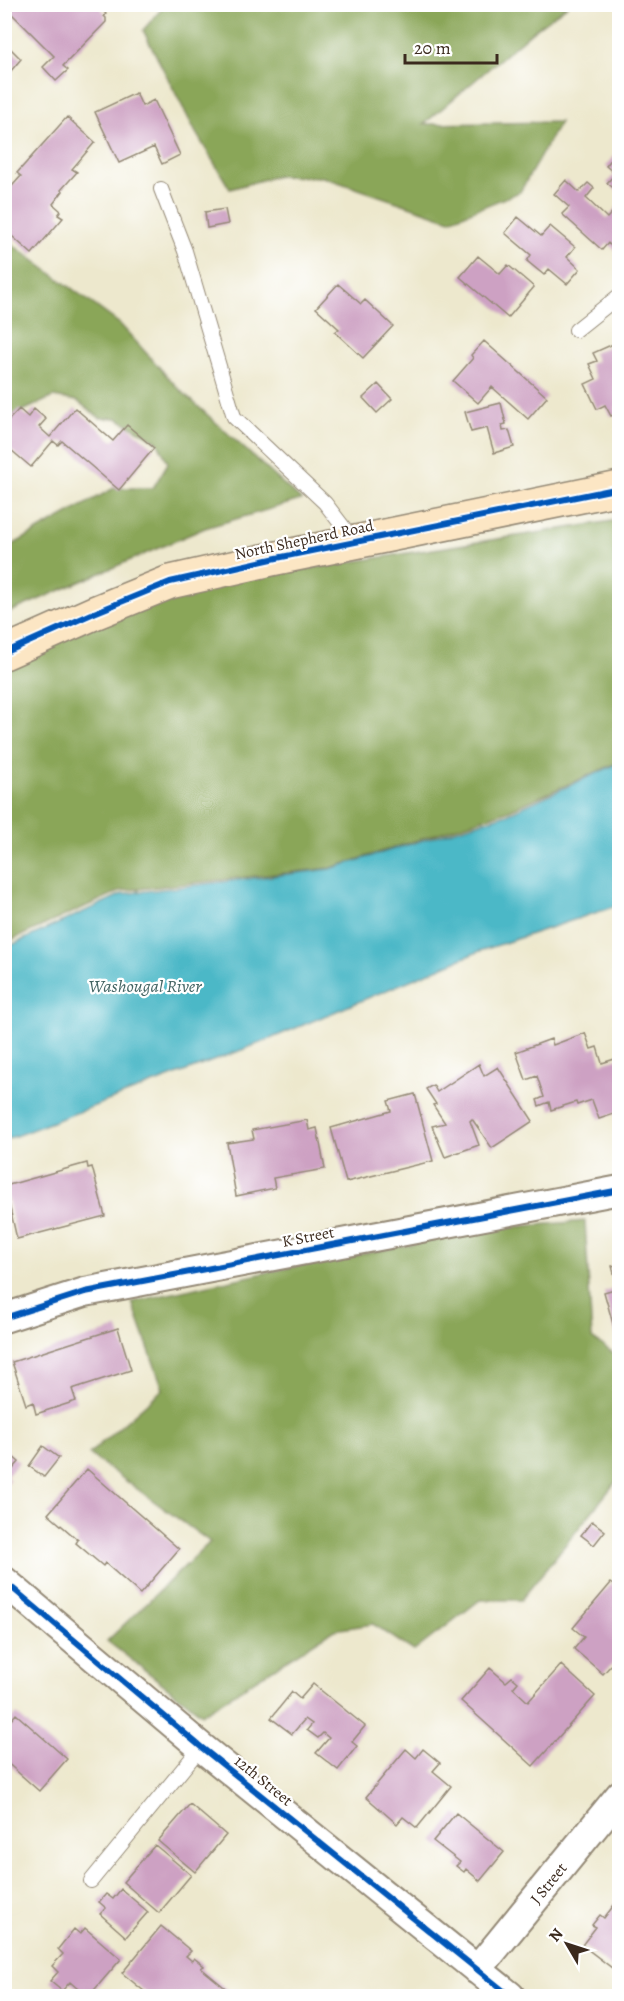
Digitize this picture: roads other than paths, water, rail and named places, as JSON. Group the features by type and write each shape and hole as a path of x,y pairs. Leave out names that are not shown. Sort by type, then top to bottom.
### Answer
{"street":[{"name":"North Shepherd Road","path":"4,653 94,612 170,582 620,488"},
{"name":"K Street","path":"4,1318 85,1292 620,1190"},
{"name":"12th Street","path":"4,1581 201,1747 510,1996"},
{"name":"J Street","path":"477,1970 620,1795"}],"lane":[{"path":"161,189 185,251 234,417 325,503 355,543"},
{"path":"576,330 620,295"},
{"path":"91,1881 201,1747"}],"water":[{"name":"Washougal River","path":"619,763 619,905 480,951 260,1043 5,1140 5,948 122,894 330,869 507,814"}]}
